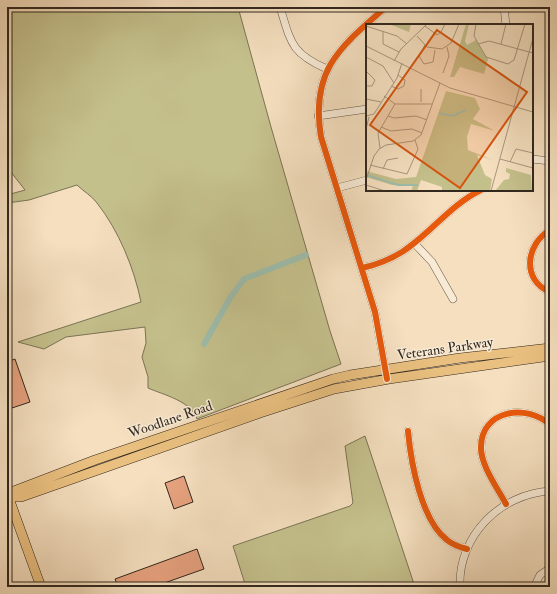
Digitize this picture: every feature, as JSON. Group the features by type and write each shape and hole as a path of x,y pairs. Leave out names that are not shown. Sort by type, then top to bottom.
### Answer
{"main road":[{"name":"Veterans Parkway","path":"347,387 386,375 460,358 550,348"},
{"name":"Veterans Parkway","path":"344,376 386,375 550,356"},
{"name":"Woodlane Road","path":"7,496 14,491 70,469 344,376"},
{"name":"Woodlane Road","path":"7,496 21,497 267,410 347,387"},
{"path":"7,496 41,587"}],"street":[{"path":"280,7 294,47 304,58 327,69"},
{"path":"367,24 386,7"},
{"path":"503,24 504,7"},
{"path":"366,25 347,42 327,69 319,97 318,116 321,137 375,312 386,375"},
{"path":"318,116 366,109"},
{"path":"533,160 550,161"},
{"path":"337,188 366,180"},
{"path":"362,268 390,259 414,243 456,206 479,191"},
{"path":"550,230 536,242 532,248 530,262 532,276 542,287 550,292"},
{"path":"414,243 432,262 453,299"},
{"path":"506,504 483,461 480,448 483,432 495,418 514,412 529,415 550,425"},
{"path":"408,431 415,472 430,519 447,541 467,549"},
{"path":"460,587 462,564 467,549 481,525 506,504 531,493 550,491"},
{"path":"534,587 540,575 550,568"}],"shaded area":[{"path":"7,7 238,7 271,127 330,331 341,364 197,419 194,413 183,403 148,388 148,377 142,357 146,343 145,327 66,337 44,349 18,342 141,302 130,263 119,238 95,200 77,185 29,200 7,203 7,195 25,190 7,167"},
{"path":"365,436 415,587 246,587 233,546 350,506 353,503 345,446"}],"building":[{"path":"15,359 30,402 12,408 7,393 7,362"},
{"path":"184,476 193,502 174,509 165,483"},
{"path":"197,549 204,569 153,587 118,587 115,579"}],"waterway":[{"path":"204,344 230,298 244,279 306,255"}],"cycle path":[{"path":"367,24 386,7"},
{"path":"366,25 342,48 332,62 325,77 320,94 319,114 321,137 375,312 387,379"},
{"path":"362,268 382,262 402,252 422,237 460,203 479,191"},
{"path":"550,230 542,236 536,244 530,262 534,279 550,292"},
{"path":"506,504 483,461 481,454 483,435 489,425 497,418 507,414 530,414 540,418 550,425"},
{"path":"408,431 415,474 419,490 430,519 438,531 447,540 456,546 467,549"}]}
